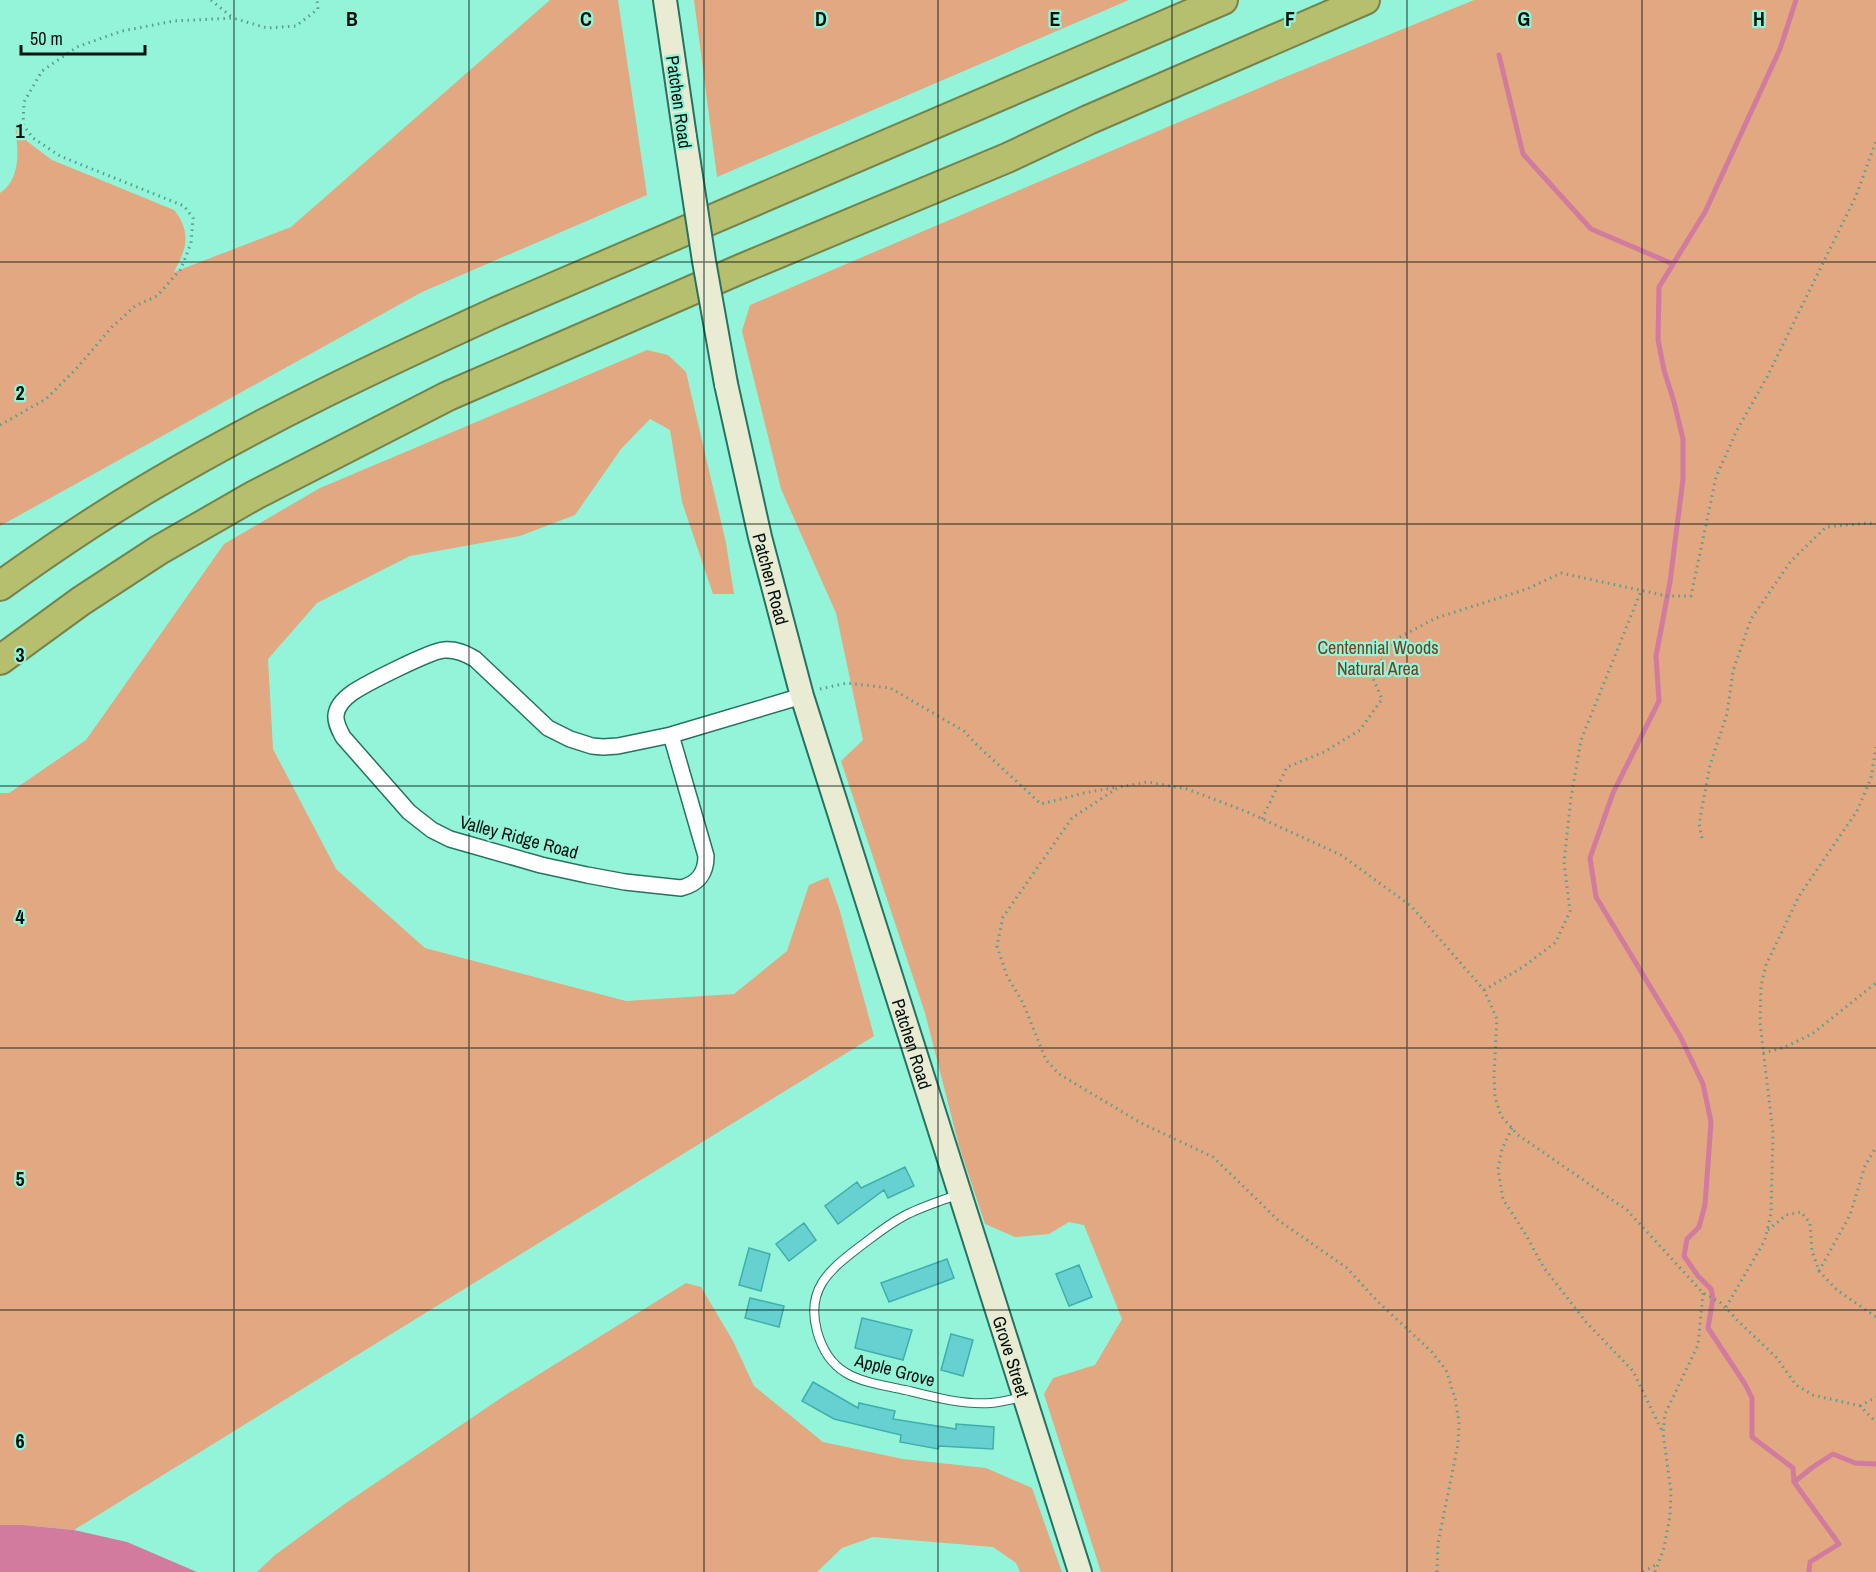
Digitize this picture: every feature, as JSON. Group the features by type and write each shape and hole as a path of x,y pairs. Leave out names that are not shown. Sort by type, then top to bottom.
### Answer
{"highway":[{"path":"0,586 91,524 154,485 299,405 381,365 506,308 1223,0"},
{"path":"0,660 81,601 159,550 255,495 448,396 743,268 1007,158 1088,120 1365,0"}],"street":[{"name":"Patchen Road","path":"665,0 693,199 726,384 760,537 802,696 944,1141"},
{"name":"Valley Ridge Road","path":"670,735 706,856 705,870 701,876 688,886 681,888 625,882 541,865 440,835 409,812 339,729 336,715 343,702 357,690 428,655 444,650 462,652 475,659 548,728 570,739 592,746 618,746 670,735 802,696"},
{"name":"Grove Street","path":"944,1141 1080,1572"}],"lane":[{"name":"Apple Grove","path":"960,1194 902,1217 834,1267 821,1283 814,1302 814,1317 819,1337 834,1364 860,1380 946,1400 991,1403 1024,1397"}],"path":[{"path":"211,0 233,18"},
{"path":"0,425 46,399 76,369 111,328 135,306 157,296 180,269 192,235 193,218 184,206 60,156 33,138 23,125 24,102 42,71 77,47 122,31 174,21 233,18 267,28 296,26 318,9 317,0"},
{"path":"1262,819 1287,767 1324,752 1360,730 1382,699 1371,674 1398,638 1436,618 1527,589 1561,573 1667,596 1691,596 1716,477 1737,430 1767,377 1856,196 1876,141"},
{"path":"1702,838 1699,824 1710,765 1727,714 1733,671 1751,619 1791,561 1826,527 1869,523 1876,525"},
{"path":"1484,990 1523,967 1556,942 1570,911 1564,862 1571,798 1581,740 1642,590"},
{"path":"802,696 809,691 847,683 890,688 964,731 1041,804 1084,793 1148,782 1187,789 1262,819 1341,855 1411,906 1484,990 1497,1019 1495,1097 1501,1116 1518,1135 1627,1210 1703,1293 1722,1303 1776,1357 1796,1384 1813,1395 1860,1406 1876,1422"},
{"path":"1726,1307 1765,1240 1771,1213 1773,1133 1760,1023 1761,995 1766,965 1799,896 1857,811 1871,778 1876,747"},
{"path":"1119,787 1072,818 1003,917 997,946 1008,976 1023,1003 1046,1060 1059,1074 1142,1123 1213,1157 1278,1220 1347,1268 1377,1301 1431,1351 1446,1370 1455,1398 1459,1422 1458,1444 1438,1543 1437,1572"},
{"path":"1763,1053 1783,1048 1812,1034 1876,983"},
{"path":"1512,1128 1502,1149 1498,1169 1503,1199 1544,1268 1586,1322 1633,1371 1663,1433"},
{"path":"1819,1271 1850,1215 1865,1167 1876,1147"},
{"path":"1767,1231 1786,1215 1800,1212 1810,1223 1812,1251 1819,1271 1837,1290 1876,1317"},
{"path":"1655,1572 1664,1548 1670,1516 1671,1492 1663,1433 1665,1414 1698,1345 1703,1293"},
{"path":"1860,1406 1876,1397"},
{"path":"1643,1572 1658,1563"}],"green space":[{"path":"550,0 618,0 647,195 422,292 0,526 0,193 7,187 15,171 17,144 15,126 28,142 52,160 174,210 183,225 185,243 174,272 291,227"},
{"path":"694,0 1129,0 717,177"},
{"name":"Centennial Woods Natural Area","path":"1474,0 1876,0 1876,1572 1101,1572 1044,1394 1053,1378 1095,1365 1122,1319 1084,1225 1069,1222 1049,1234 1015,1237 985,1224 959,1146 925,1013 841,761 863,740 836,613 781,489 742,331 750,305 1273,82"},
{"path":"647,350 668,355 686,372 726,543 734,594 713,594 682,502 670,430 650,419 621,449 575,515 520,536 410,556 317,603 268,659 273,749 336,869 425,948 626,1001 734,994 787,951 809,885 828,877 839,908 874,1036 74,1530 0,1525 0,793 9,793 86,740 224,544 320,488"},
{"path":"686,1283 701,1287 733,1341 754,1386 823,1442 903,1459 986,1468 1032,1488 1062,1572 1020,1572 1016,1563 993,1547 873,1537 842,1548 817,1572 257,1572 275,1555 346,1503 504,1396"}],"shaded area":[{"path":"0,1525 74,1530 127,1542 197,1572 0,1572"}],"building":[{"path":"905,1167 914,1186 888,1198 884,1190 838,1224 825,1206 857,1182 861,1188"},
{"path":"804,1223 816,1240 789,1261 776,1244"},
{"path":"749,1248 770,1254 761,1291 739,1285"},
{"path":"947,1259 954,1278 889,1302 881,1283"},
{"path":"1079,1265 1092,1297 1069,1306 1056,1274"},
{"path":"750,1298 784,1306 779,1327 745,1318"},
{"path":"862,1318 912,1330 903,1360 855,1348"},
{"path":"951,1334 973,1340 963,1376 941,1370"},
{"path":"813,1382 858,1408 859,1403 895,1411 893,1419 956,1429 956,1424 994,1427 993,1449 939,1446 938,1449 900,1442 901,1435 834,1419 802,1401"}],"waterway":[{"path":"1796,0 1780,49 1705,212 1659,287 1658,340 1683,439 1683,479 1670,582 1656,656 1659,701 1613,793 1590,858 1596,897 1680,1036 1703,1084 1711,1122 1705,1205 1699,1227 1687,1239 1684,1256 1698,1276 1711,1289 1713,1298 1708,1328 1752,1398 1752,1437 1793,1468 1794,1482 1839,1544 1810,1562 1809,1572"},
{"path":"1499,55 1523,154 1591,229 1673,264"},
{"path":"1794,1482 1833,1454 1855,1463 1876,1464"}]}
